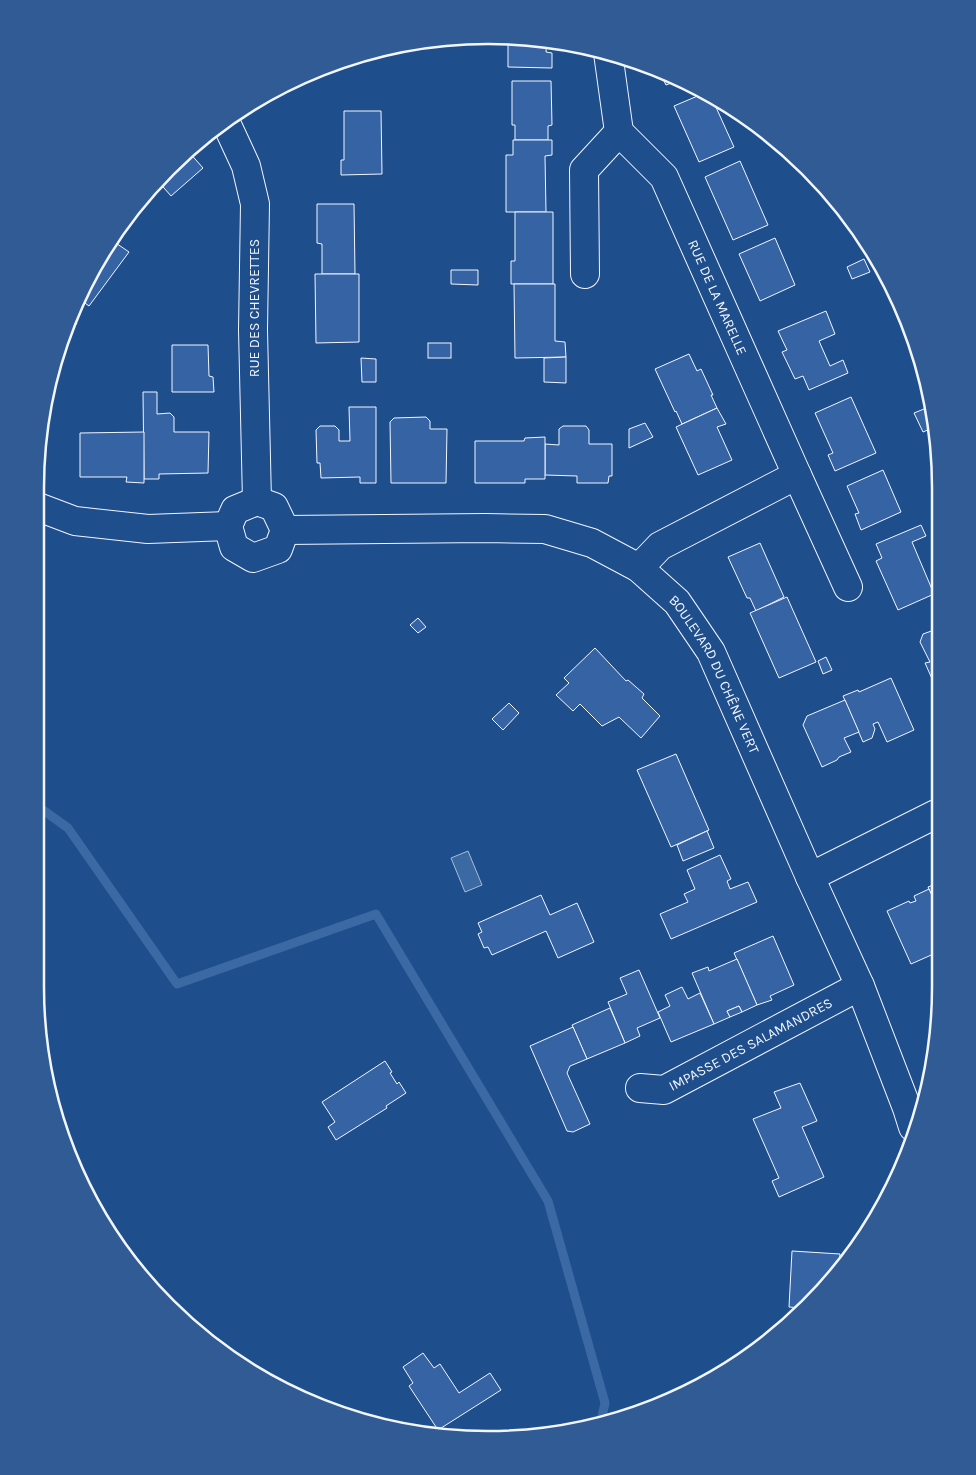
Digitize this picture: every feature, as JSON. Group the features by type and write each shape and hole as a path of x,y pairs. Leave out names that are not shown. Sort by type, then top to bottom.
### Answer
{"street":[{"path":"585,274 584,170 619,132 609,61"},
{"name":"RUE DES CHEVRETTES","path":"229,128 246,166 255,204 253,330 257,500"},
{"name":"RUE DE LA MARELLE","path":"619,132 664,177 848,587"},
{"path":"639,568 660,546 797,475"},
{"path":"257,500 274,507 286,530 278,549 253,558 234,547 228,526 235,510 257,500"},
{"path":"44,509 75,521 148,529 228,526"},
{"name":"BOULEVARD DU CHÊNE VERT","path":"286,530 545,529 592,543 639,568 677,602 711,652 860,986 911,1122"},
{"path":"810,877 932,816"},
{"name":"IMPASSE DES SALAMANDRES","path":"640,1088 664,1090 860,986"}],"water":[{"path":"468,851 482,885 465,892 451,858"}],"building":[{"path":"508,45 546,48 546,52 552,53 552,68 508,67"},
{"path":"512,81 551,81 552,125 548,126 548,140 515,140 515,125 512,125"},
{"path":"697,96 716,107 734,147 699,162 674,106"},
{"path":"344,111 381,111 382,174 341,175 341,160 344,160"},
{"path":"513,140 552,140 552,155 545,156 546,212 506,212 506,155 513,155"},
{"path":"193,156 203,168 171,196 162,186"},
{"path":"740,161 768,225 733,240 705,177"},
{"path":"317,204 354,204 355,274 322,274 322,244 317,243"},
{"path":"515,212 553,212 553,284 511,284 511,261 515,261"},
{"path":"775,238 795,285 760,301 739,254"},
{"path":"117,244 129,252 89,306 85,303 103,266"},
{"path":"864,259 870,272 852,279 847,267"},
{"path":"451,270 478,270 478,285 451,284"},
{"path":"315,274 359,274 359,342 316,343"},
{"path":"514,284 555,284 555,341 565,342 566,357 515,358"},
{"path":"826,311 835,334 819,341 830,366 843,360 848,373 809,390 803,376 795,379 782,352 787,350 778,331"},
{"path":"428,343 451,343 451,358 428,358"},
{"path":"172,345 208,345 209,376 213,377 214,392 172,392"},
{"path":"689,354 697,371 701,369 717,408 682,424 655,369"},
{"path":"566,357 566,383 544,382 544,358"},
{"path":"361,358 376,359 376,382 362,382"},
{"path":"143,392 157,392 157,414 170,413 174,417 174,432 209,432 208,473 159,474 159,479 144,479"},
{"path":"851,397 876,453 835,471 828,455 833,453 815,413"},
{"path":"349,407 376,407 376,483 360,483 360,477 321,478 320,463 317,463 316,430 320,426 335,426 339,430 339,441 350,441"},
{"path":"717,408 726,424 717,427 732,460 698,475 676,427"},
{"path":"925,409 928,430 923,432 914,413"},
{"path":"426,417 430,421 430,429 447,429 446,483 391,483 390,422 394,418"},
{"path":"645,423 653,437 629,448 629,429"},
{"path":"563,426 586,426 589,430 589,444 612,444 612,476 609,476 608,483 577,483 577,476 545,475 545,444 559,445 559,429"},
{"path":"144,432 144,483 126,482 127,477 80,477 80,433"},
{"path":"545,437 545,479 525,479 525,483 475,483 475,441 524,441 525,438"},
{"path":"883,470 901,512 861,530 855,514 859,513 847,486"},
{"path":"921,525 926,536 912,542 932,589 932,595 898,610 876,561 882,558 876,544"},
{"path":"760,543 784,597 756,611 750,598 747,598 728,557"},
{"path":"787,597 816,662 779,678 750,613"},
{"path":"418,618 426,627 418,633 410,625"},
{"path":"932,631 932,679 925,663 930,662 920,642 923,634"},
{"path":"595,648 626,681 628,680 644,694 642,698 660,716 641,738 619,717 602,726 580,704 573,711 556,695 569,683 564,678"},
{"path":"826,657 832,670 823,674 818,661"},
{"path":"891,678 914,730 887,742 878,722 873,724 875,729 872,738 863,742 843,696 858,690 859,692"},
{"path":"845,700 859,732 844,738 851,752 822,767 803,725 807,716"},
{"path":"509,703 519,713 503,730 492,719"},
{"path":"676,754 709,830 671,847 637,770"},
{"path":"707,831 714,848 683,861 677,845"},
{"path":"720,855 731,879 727,881 730,889 748,882 757,902 671,939 660,914 688,902 684,894 695,889 687,870"},
{"path":"932,885 932,896 928,887"},
{"path":"929,889 932,896 932,955 911,964 887,911 909,901 910,903 916,901 914,896"},
{"path":"541,895 550,915 577,903 594,942 558,958 546,931 492,955 488,947 484,948 478,934 482,932 478,923"},
{"path":"773,936 794,985 770,996 772,1000 757,1005 734,953"},
{"path":"737,959 757,1005 742,1012 739,1006 727,1011 730,1017 714,1024 692,973 708,967 709,971"},
{"path":"639,970 660,1018 637,1028 640,1036 625,1043 608,1002 627,994 620,978"},
{"path":"682,987 688,999 700,993 714,1024 671,1042 658,1012 670,1006 665,995"},
{"path":"739,1006 742,1012 730,1017 727,1011"},
{"path":"610,1008 625,1043 587,1059 572,1025"},
{"path":"573,1027 587,1059 570,1066 567,1073 590,1124 573,1132 567,1131 530,1046"},
{"path":"385,1061 397,1084 399,1082 406,1093 386,1106 387,1108 336,1140 328,1127 335,1122 322,1102"},
{"path":"800,1083 817,1121 802,1127 824,1177 779,1197 772,1181 779,1178 753,1119 781,1108 774,1092"},
{"path":"792,1251 840,1254 840,1257 822,1280 802,1301 795,1308 789,1307"},
{"path":"423,1353 434,1368 440,1364 459,1393 490,1373 501,1390 441,1428 436,1428 409,1386 413,1383 403,1367"}],"waterway":[{"path":"44,811 68,828 177,984 376,914 548,1201 605,1403 602,1416"}]}
